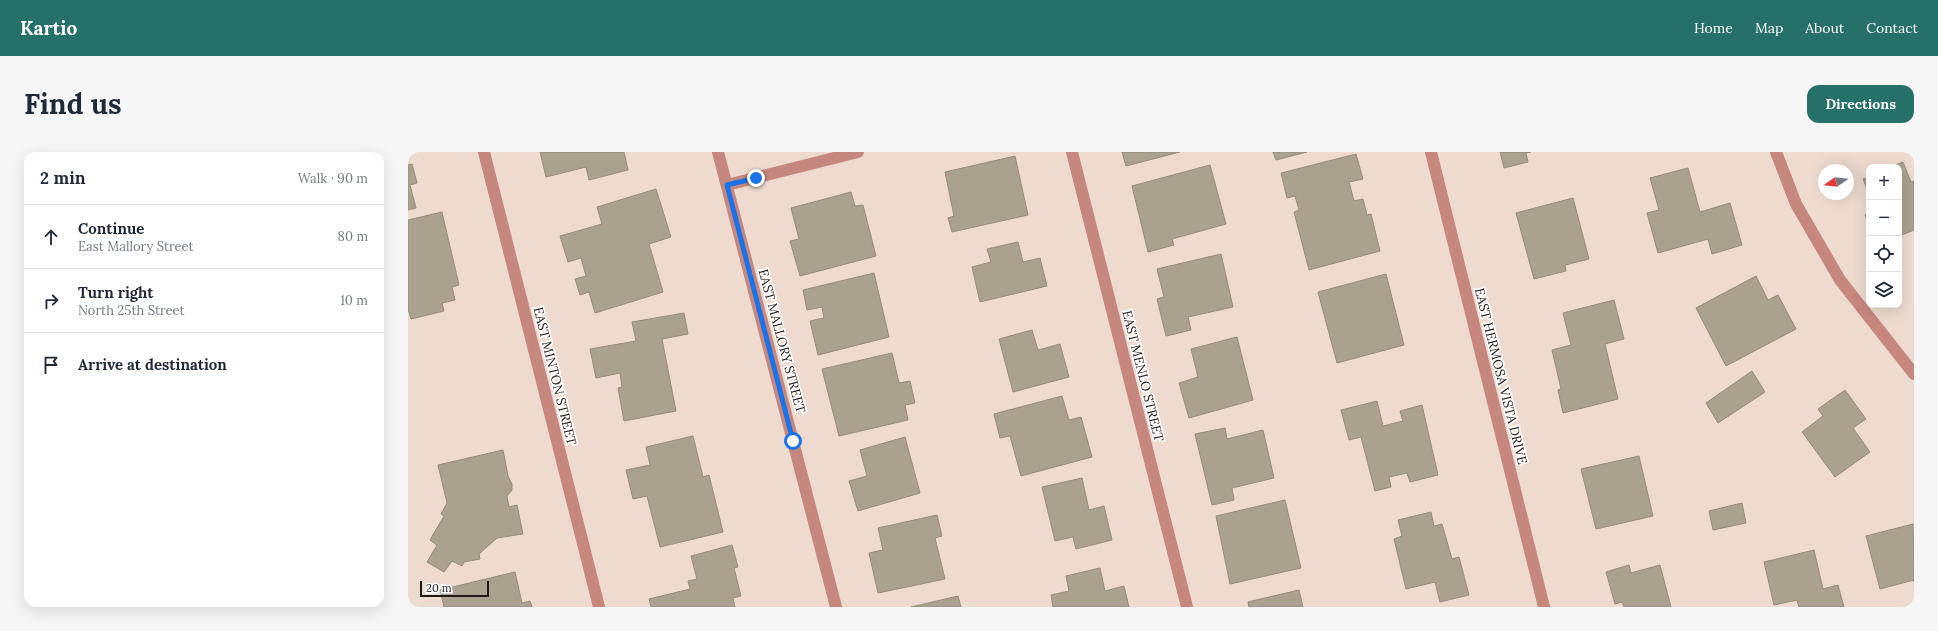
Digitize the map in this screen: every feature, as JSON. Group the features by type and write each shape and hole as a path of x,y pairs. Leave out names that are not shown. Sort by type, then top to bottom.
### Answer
{"street":[{"name":"EAST MINTON STREET","path":"484,152 599,607"},
{"name":"EAST MALLORY STREET","path":"718,152 836,607"},
{"path":"727,185 858,152"},
{"name":"EAST MENLO STREET","path":"1072,152 1187,607"},
{"name":"EAST HERMOSA VISTA DRIVE","path":"1431,152 1544,607"},
{"path":"1776,152 1796,204 1840,280 1914,374"}],"building":[{"path":"540,152 624,152 628,170 589,180 586,167 546,177"},
{"path":"1122,152 1180,152 1126,166"},
{"path":"1273,152 1307,152 1276,160"},
{"path":"1500,152 1531,152 1526,153 1528,162 1504,168"},
{"path":"1356,154 1363,179 1349,182 1354,201 1363,199 1367,215 1371,214 1380,251 1309,270 1294,212 1299,210 1295,196 1287,198 1281,173"},
{"path":"1015,156 1028,215 952,232 948,218 954,216 945,172"},
{"path":"1903,162 1911,182 1914,181 1914,230 1902,235 1902,164 1898,164"},
{"path":"412,164 417,183 410,185 416,208 408,210 408,165"},
{"path":"1210,165 1226,224 1172,239 1174,245 1148,252 1132,186"},
{"path":"1688,168 1700,212 1730,203 1742,245 1712,254 1708,239 1658,253 1647,213 1659,210 1650,178"},
{"path":"1866,178 1866,186 1863,179"},
{"path":"656,189 671,237 649,244 663,292 595,313 589,292 580,295 575,279 586,276 581,258 568,262 560,236 602,224 597,207"},
{"path":"851,192 855,206 863,205 876,256 800,276 790,241 799,239 791,208"},
{"path":"1573,198 1589,259 1565,265 1566,271 1534,279 1516,213"},
{"path":"442,212 459,285 452,287 455,300 442,303 444,311 411,319 408,309 408,220"},
{"path":"1018,242 1023,262 1040,258 1047,286 980,302 972,267 991,262 987,249"},
{"path":"1221,254 1233,307 1188,317 1191,330 1166,336 1157,299 1164,297 1157,269"},
{"path":"874,273 889,337 818,355 810,321 824,318 822,307 807,310 803,290"},
{"path":"1386,274 1404,345 1337,363 1318,292"},
{"path":"1756,276 1768,300 1778,295 1796,329 1726,366 1696,308"},
{"path":"1614,300 1624,339 1605,344 1618,399 1563,413 1558,390 1561,389 1552,350 1571,345 1563,313"},
{"path":"684,313 688,334 662,339 676,411 624,421 618,388 622,387 620,373 596,378 590,349 636,341 632,322"},
{"path":"1032,330 1038,350 1060,344 1069,377 1013,392 999,339"},
{"path":"1237,337 1253,400 1189,418 1179,383 1198,377 1191,349"},
{"path":"892,353 899,383 910,381 915,403 905,405 908,420 839,436 822,369"},
{"path":"1752,371 1765,392 1718,423 1706,403"},
{"path":"1845,390 1866,419 1853,428 1870,452 1835,477 1802,432 1823,416 1818,409"},
{"path":"1062,396 1069,420 1081,417 1092,457 1021,476 1010,436 1000,438 994,414"},
{"path":"1377,401 1383,426 1403,421 1400,411 1422,405 1438,475 1410,482 1407,473 1389,477 1391,487 1375,491 1361,437 1349,440 1341,410"},
{"path":"1225,428 1227,439 1263,430 1274,478 1232,488 1234,500 1212,505 1195,434"},
{"path":"693,436 703,477 709,475 723,532 660,547 647,496 633,499 626,470 650,465 646,447"},
{"path":"905,437 920,493 858,511 849,481 867,476 860,450"},
{"path":"503,450 508,476 512,484 512,490 507,496 509,507 517,505 523,534 497,538 479,554 480,559 464,562 462,566 452,561 444,572 427,562 437,545 430,540 444,516 441,514 447,503 438,465"},
{"path":"1639,456 1653,516 1596,529 1581,469"},
{"path":"1082,478 1089,510 1104,506 1112,540 1076,549 1073,537 1055,541 1042,487"},
{"path":"1285,500 1301,568 1230,584 1216,516"},
{"path":"1742,503 1746,523 1713,530 1709,511"},
{"path":"1431,512 1434,526 1442,524 1452,559 1459,557 1469,595 1440,602 1435,582 1406,589 1394,539 1402,536 1398,520"},
{"path":"937,515 942,536 935,538 945,579 878,593 869,553 883,550 878,528"},
{"path":"1913,524 1914,580 1880,589 1866,536"},
{"path":"732,545 738,567 734,568 741,596 733,598 735,607 651,607 649,599 690,589 688,581 697,579 691,556"},
{"path":"1814,550 1823,589 1838,585 1844,607 1799,607 1797,600 1774,605 1764,562"},
{"path":"1629,565 1631,573 1660,565 1671,607 1624,607 1622,602 1615,604 1606,572"},
{"path":"1100,568 1105,591 1124,586 1129,607 1053,607 1051,595 1069,591 1066,576"},
{"path":"515,572 522,603 530,601 532,607 444,607 440,590"},
{"path":"1299,590 1303,607 1249,607 1248,602"},
{"path":"958,596 961,607 911,607"}],"route":[{"path":"756,178 727,185 793,441"}]}
